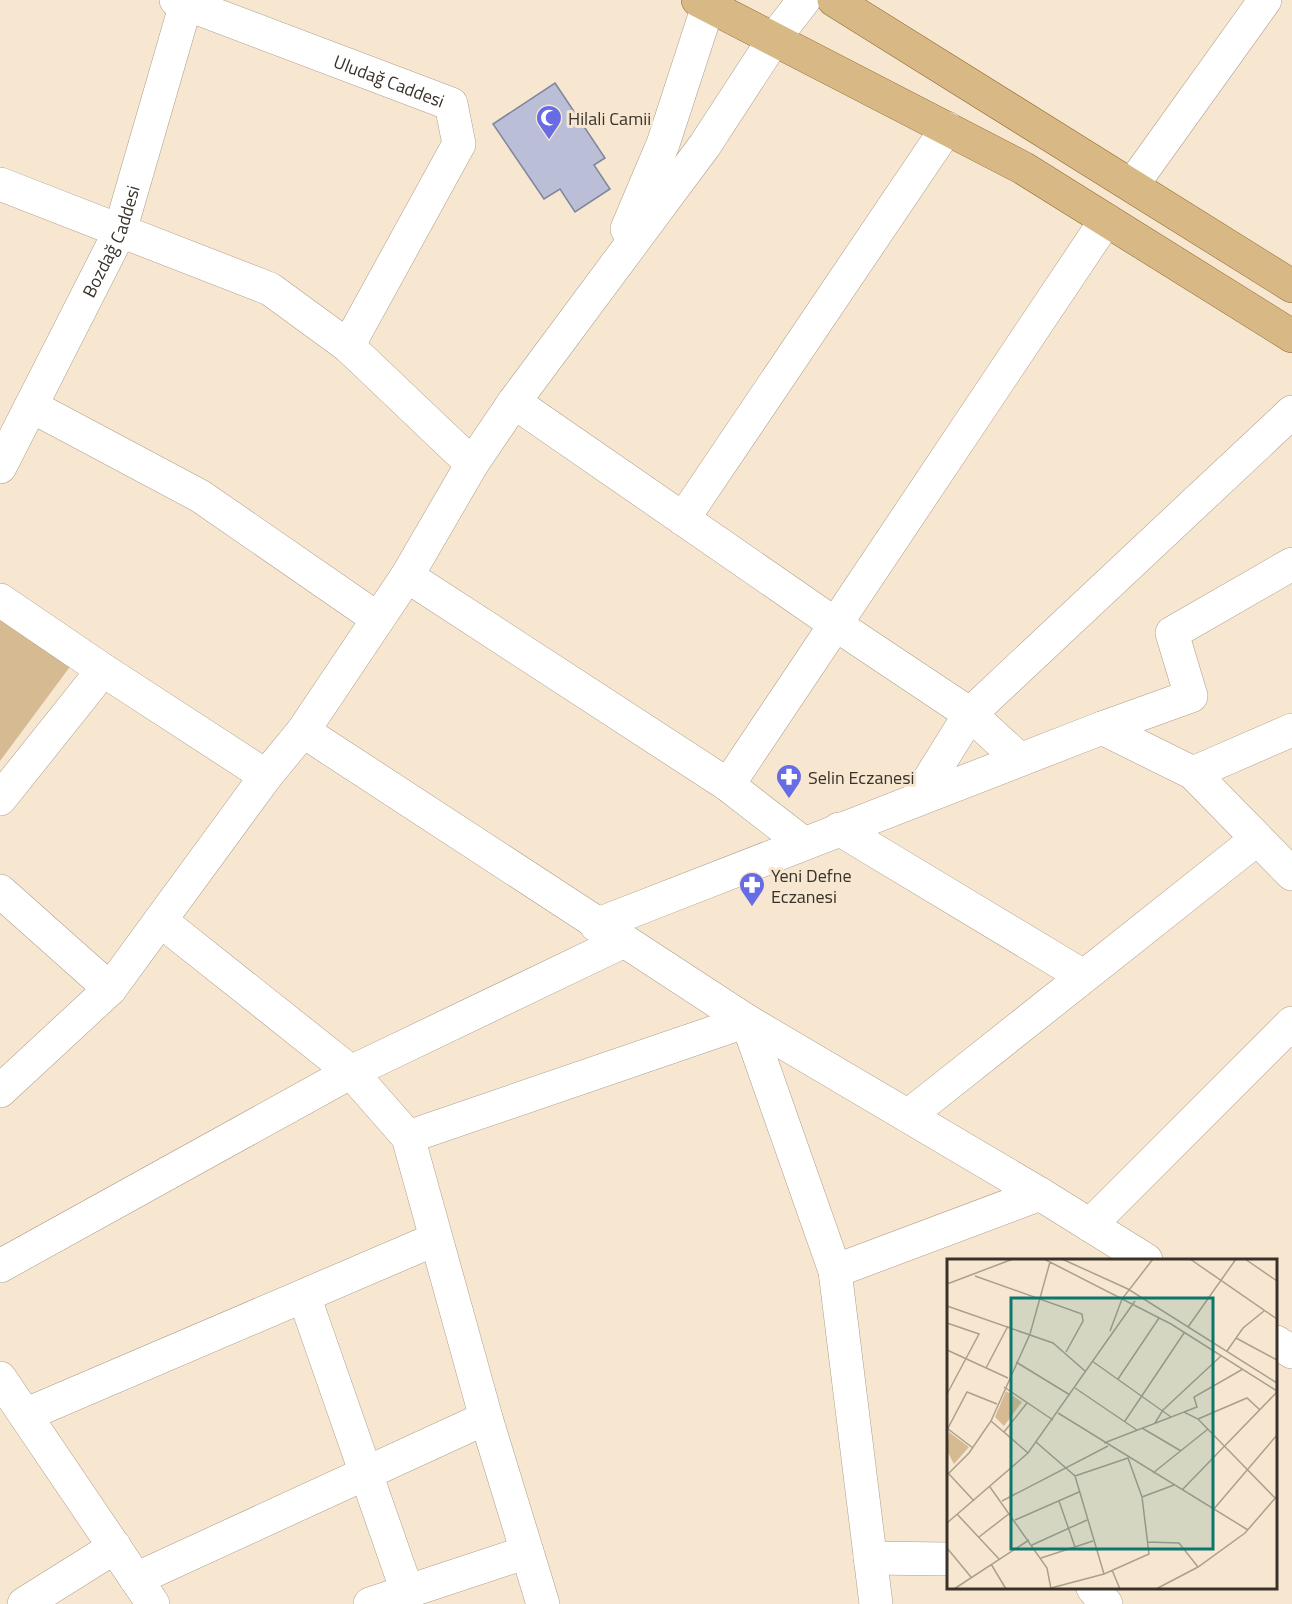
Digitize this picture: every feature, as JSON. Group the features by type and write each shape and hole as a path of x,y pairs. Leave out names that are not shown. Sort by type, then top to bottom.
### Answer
{"main road":[{"path":"834,0 1076,153 1133,184 1292,286"},
{"path":"705,2 1023,168 1292,336"}],"street":[{"path":"0,1091 110,989 266,776 303,731 407,576 472,464 514,402 705,145 774,39 804,0"},
{"path":"1133,184 1265,0"},
{"name":"Bozdağ Caddesi","path":"0,467 120,231 183,1"},
{"name":"Uludağ Caddesi","path":"183,1 451,104 459,144 348,346"},
{"path":"604,281 663,144 705,2"},
{"path":"683,519 947,128"},
{"path":"0,184 270,289 348,346 472,464"},
{"path":"728,785 1106,220"},
{"path":"514,402 835,624 970,714 1019,759"},
{"path":"31,406 200,496 378,620"},
{"path":"917,799 970,714 1292,412"},
{"path":"0,1266 351,1072 609,933 803,843 1019,759 1191,696 1172,633 1292,564"},
{"path":"407,576 728,785 803,843"},
{"path":"0,600 266,776"},
{"path":"0,799 103,670"},
{"path":"1102,728 1193,773 1292,874"},
{"path":"1193,773 1292,730"},
{"path":"303,731 747,1021 1040,1194 1144,1259"},
{"path":"839,829 1083,976"},
{"path":"908,1116 1257,839"},
{"path":"0,891 110,989"},
{"path":"161,921 351,1072 408,1137 486,1418 543,1604"},
{"path":"408,1137 747,1021"},
{"path":"747,1021 834,1271 876,1604"},
{"path":"1090,1225 1292,1023"},
{"path":"834,1271 1040,1194"},
{"path":"26,1415 436,1239"},
{"path":"304,1296 407,1592"},
{"path":"1277,1343 1292,1352"},
{"path":"0,1377 145,1592 367,1473 486,1418"},
{"path":"24,1604 115,1546"},
{"path":"370,1604 527,1552"},
{"path":"870,1558 947,1559"},
{"path":"1095,1589 1106,1604"}],"shaded area":[{"path":"0,614 72,664 0,761"}],"building":[{"name":"Hilali Camii","path":"555,83 605,158 594,165 610,189 575,212 560,189 544,199 493,124"}],"place":[{"name":"Hilali Camii","path":"549,141"},
{"name":"Selin Eczanesi","path":"789,800"},
{"name":"Yeni Defne Eczanesi","path":"752,908"}]}
